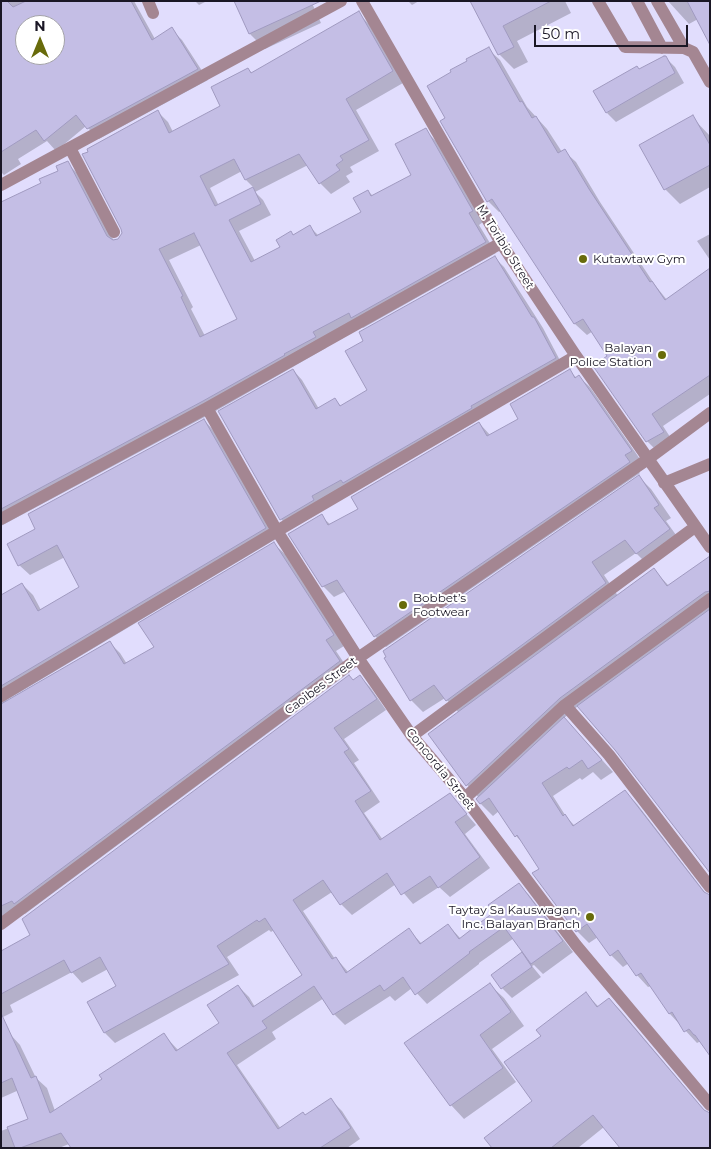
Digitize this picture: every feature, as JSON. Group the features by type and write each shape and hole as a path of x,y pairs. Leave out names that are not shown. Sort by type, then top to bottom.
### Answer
{"street":[{"path":"1,185 341,1"},
{"name":"M. Toribio Street","path":"362,1 501,243 576,356 710,547"},
{"path":"598,1 625,47 684,48 693,52 710,82"},
{"path":"637,1 662,48"},
{"path":"657,1 684,48"},
{"path":"70,148 114,232"},
{"path":"1,519 206,408 501,243"},
{"path":"1,696 277,531 576,356"},
{"name":"Concordia Street","path":"206,408 277,531 358,658 412,736 465,798 576,945 710,1105"},
{"name":"Caoibes Street","path":"1,924 358,658 648,459 710,413"},
{"path":"664,483 710,464"},
{"path":"412,736 695,527"},
{"path":"465,798 565,705 710,599"},
{"path":"565,705 609,755 710,887"}],"building":[{"path":"1,1 7,1 13,7 26,1 131,1 152,40 172,27 198,69 87,129 76,115 44,141 36,130 1,152"},
{"path":"234,1 321,1 249,34"},
{"path":"470,1 551,1 503,26 514,47 498,55"},
{"path":"687,1 710,1 710,45"},
{"path":"359,11 393,71 346,99 369,140 340,156 343,160 336,165 340,170 319,184 299,154 245,180 234,159 200,176 215,206 253,187 261,204 229,220 251,262 280,247 276,240 291,231 293,235 310,225 316,236 361,212 353,198 368,190 371,196 411,175 395,144 426,128 473,211 469,213 486,242 351,318 349,313 313,332 316,337 285,355 1,509 1,202 41,183 39,179 58,171 56,166 68,161 107,236 113,240 118,239 122,233 121,229 82,154 88,152 87,149 158,110 169,133 220,106 211,87 248,68 251,73","holes":["194,233 237,319 200,337 181,297 183,296 159,249"]},
{"path":"489,47 520,102 522,101 532,118 536,116 558,153 565,149 650,282 652,281 665,300 710,268 710,375 652,414 664,432 646,442 593,366 607,356 583,319 574,324 492,199 487,202 440,121 445,118 427,86 467,61 466,59"},
{"path":"666,56 675,73 606,113 593,91 637,66 639,69"},
{"path":"693,115 710,145 710,165 664,190 639,145"},
{"path":"495,256 532,317 534,317 556,358 471,406 472,408 343,483 341,480 312,496 314,500 280,520 218,411 293,369 316,409 335,398 340,406 367,390 345,351 363,341 359,332"},
{"path":"570,369 575,378 579,375 632,451 625,455 630,462 374,637 337,580 322,587 288,534 322,514 328,525 358,509 351,497 479,422 487,436 518,419 510,404"},
{"path":"204,419 266,528 1,686 1,595 22,583 38,611 79,587 57,545 18,566 7,544 35,529 28,514"},
{"path":"639,475 659,505 654,508 670,529 636,554 625,540 592,562 606,583 446,701 434,685 410,701 384,658 386,657 383,651"},
{"path":"274,542 334,635 326,640 340,661 14,904 12,901 1,906 1,704 110,641 124,664 154,647 138,623"},
{"path":"710,556 710,591 705,592 560,698 466,786 428,734 654,568 667,586"},
{"path":"710,609 710,873 615,750 577,706"},
{"path":"349,675 353,680 360,675 377,699 334,728 349,749 344,752 371,791 355,801 380,840 450,793 467,814 455,822 480,857 438,888 430,876 401,895 387,873 340,905 323,880 293,900 332,959 336,957 346,973 409,928 420,944 448,924 459,939 494,912 488,905 519,883 563,941 531,964 504,927 415,995 403,977 384,991 380,985 333,1015 314,986 262,1021 267,1028 227,1053 278,1129 303,1112 305,1115 331,1098 351,1128 320,1148 71,1148 61,1133 20,1148 15,1148 7,1127 28,1119 12,1078 1,1083 1,1013 31,1078 36,1076 50,1113 102,1079 99,1075 164,1033 176,1051 219,1023 207,1005 238,985 253,1007 302,975 265,918 259,922 257,920 217,946 229,964 104,1033 87,1002 116,986 100,957 71,973 64,960 1,994 1,951 30,935 22,919"},
{"path":"564,717 602,760 588,769 582,760 542,783 563,816 565,814 573,826 625,790 704,892 710,895 710,1056 689,1029 684,1032 672,1012 669,1014 641,973 636,976 618,950 610,956 587,924 576,932 532,873 539,869 517,835 515,837 489,798 480,804 476,799"},
{"path":"522,952 532,967 501,989 491,975"},
{"path":"490,983 511,1012 480,1035 503,1068 450,1106 404,1043"},
{"path":"586,992 597,1007 609,998 704,1110 710,1113 710,1148 620,1148 593,1115 551,1148 492,1148 484,1138 532,1101 504,1062 541,1036 536,1030"}],"place":[{"name":"Kutawtaw Gym","path":"583,259"},
{"name":"Balayan Police Station","path":"662,355"},
{"name":"Bobbet’s Footwear","path":"403,605"},
{"name":"Taytay Sa Kauswagan, Inc. Balayan Branch","path":"590,917"}]}
